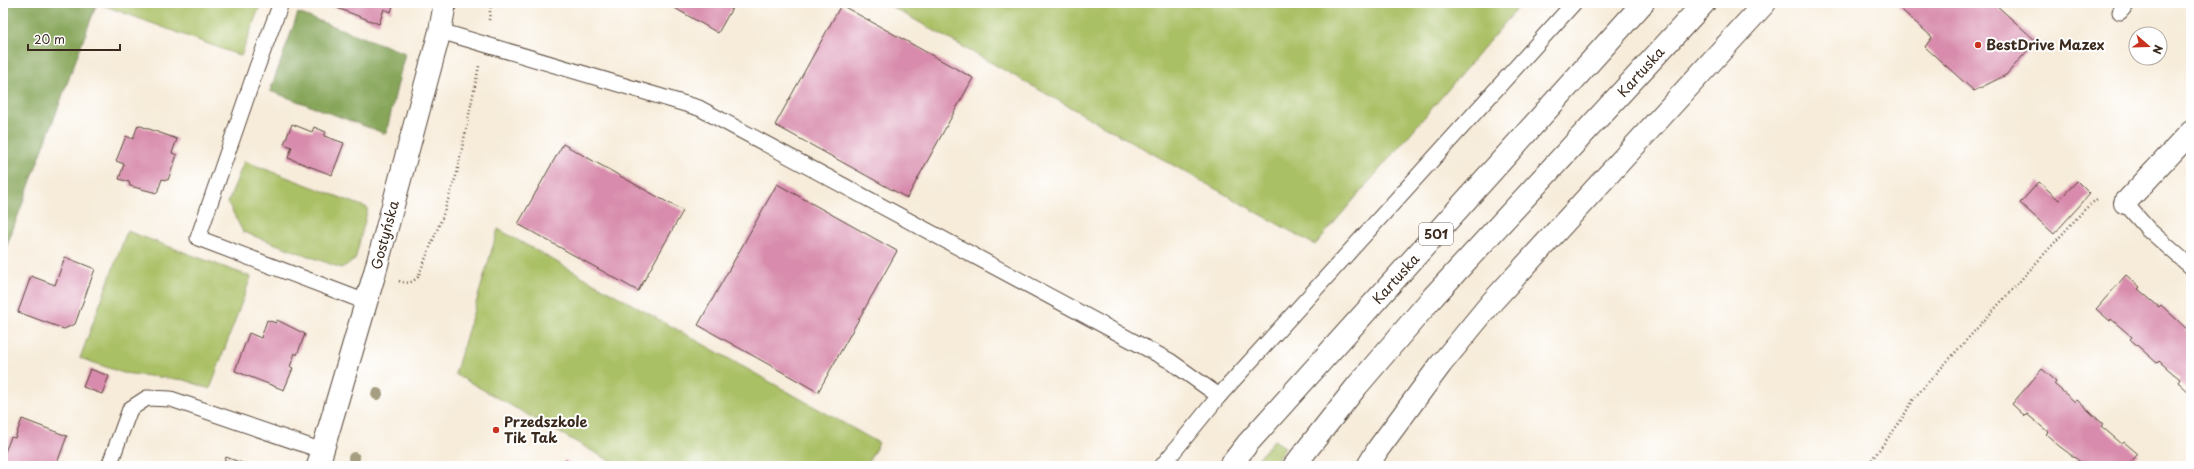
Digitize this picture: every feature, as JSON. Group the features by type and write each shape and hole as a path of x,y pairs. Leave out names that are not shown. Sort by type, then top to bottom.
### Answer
{"main road":[{"name":"Gostyńska","path":"320,458 366,302 440,31 445,3"},
{"name":"Kartuska","path":"1230,466 1248,443 1643,3"},
{"name":"Kartuska","path":"1294,466 1357,386 1433,297 1704,3"},
{"path":"1368,466 1378,449 1432,376 1491,303 1765,3"},
{"path":"2125,203 2191,132"}],"lane":[{"path":"281,3 257,67 198,238 366,302"},
{"path":"1162,466 1220,396 1574,3"},
{"path":"440,31 699,108 1170,361 1220,396"},
{"path":"2125,203 2148,228 2191,267"},
{"path":"109,466 130,409 147,398 171,399 320,458"}],"path":[{"path":"374,272 405,283 413,282 418,277 442,218 457,174 491,3"},
{"path":"1867,466 1900,422 1916,397 2085,209 2101,196"}],"green space":[{"path":"3,3 97,3 3,256"},
{"path":"97,3 261,3 241,56"},
{"path":"885,3 1522,3 1315,245"},
{"path":"298,13 405,53 386,134 270,91"},
{"path":"244,161 368,208 355,260 341,268 243,232 228,203"},
{"path":"498,229 879,443 866,466 619,466 455,374"},
{"path":"127,231 251,277 210,389 185,380 123,373 80,358"},
{"path":"1274,440 1285,447 1272,466 1252,466"}],"building":[{"path":"333,3 394,3 391,12 384,9 379,24 332,6"},
{"path":"666,3 735,3 718,33"},
{"name":"BestDrive Mazex","path":"1894,3 1994,3 2036,41 2006,75 1974,91 1925,47 1932,37"},
{"path":"841,5 973,78 907,198 775,125"},
{"path":"292,124 312,132 314,127 326,132 324,136 344,143 332,175 288,158 292,147 284,144"},
{"path":"138,125 177,139 172,153 177,155 168,180 162,179 157,193 130,186 129,182 119,179 124,164 116,161 126,136 133,139"},
{"path":"563,144 683,211 638,291 518,224"},
{"path":"2077,181 2090,194 2054,234 2020,203 2039,182 2059,200"},
{"path":"777,184 897,251 818,392 698,325"},
{"path":"65,257 95,269 75,324 64,329 18,312 31,276 55,285"},
{"path":"2126,275 2140,287 2138,289 2159,307 2161,305 2187,329 2185,331 2191,336 2191,394 2178,382 2180,379 2159,361 2157,363 2130,339 2132,337 2111,319 2110,321 2096,309"},
{"path":"267,320 276,323 277,320 305,334 297,355 295,353 290,367 293,368 284,390 235,371 249,333 261,338"},
{"path":"90,369 109,376 102,394 83,387"},
{"path":"2042,369 2056,381 2054,384 2075,402 2077,400 2103,424 2101,426 2122,444 2124,442 2138,454 2127,466 2086,466 2059,446 2046,434 2048,432 2027,414 2025,416 2012,404"},
{"path":"22,419 67,436 56,466 3,466 3,457 11,437 15,438"},
{"path":"226,457 250,466 212,466 219,462 223,464"},
{"path":"565,460 575,466 562,466"}],"place":[{"name":"BestDrive Mazex","path":"1978,45"},
{"name":"Przedszkole Tik Tak","path":"496,430"}]}
